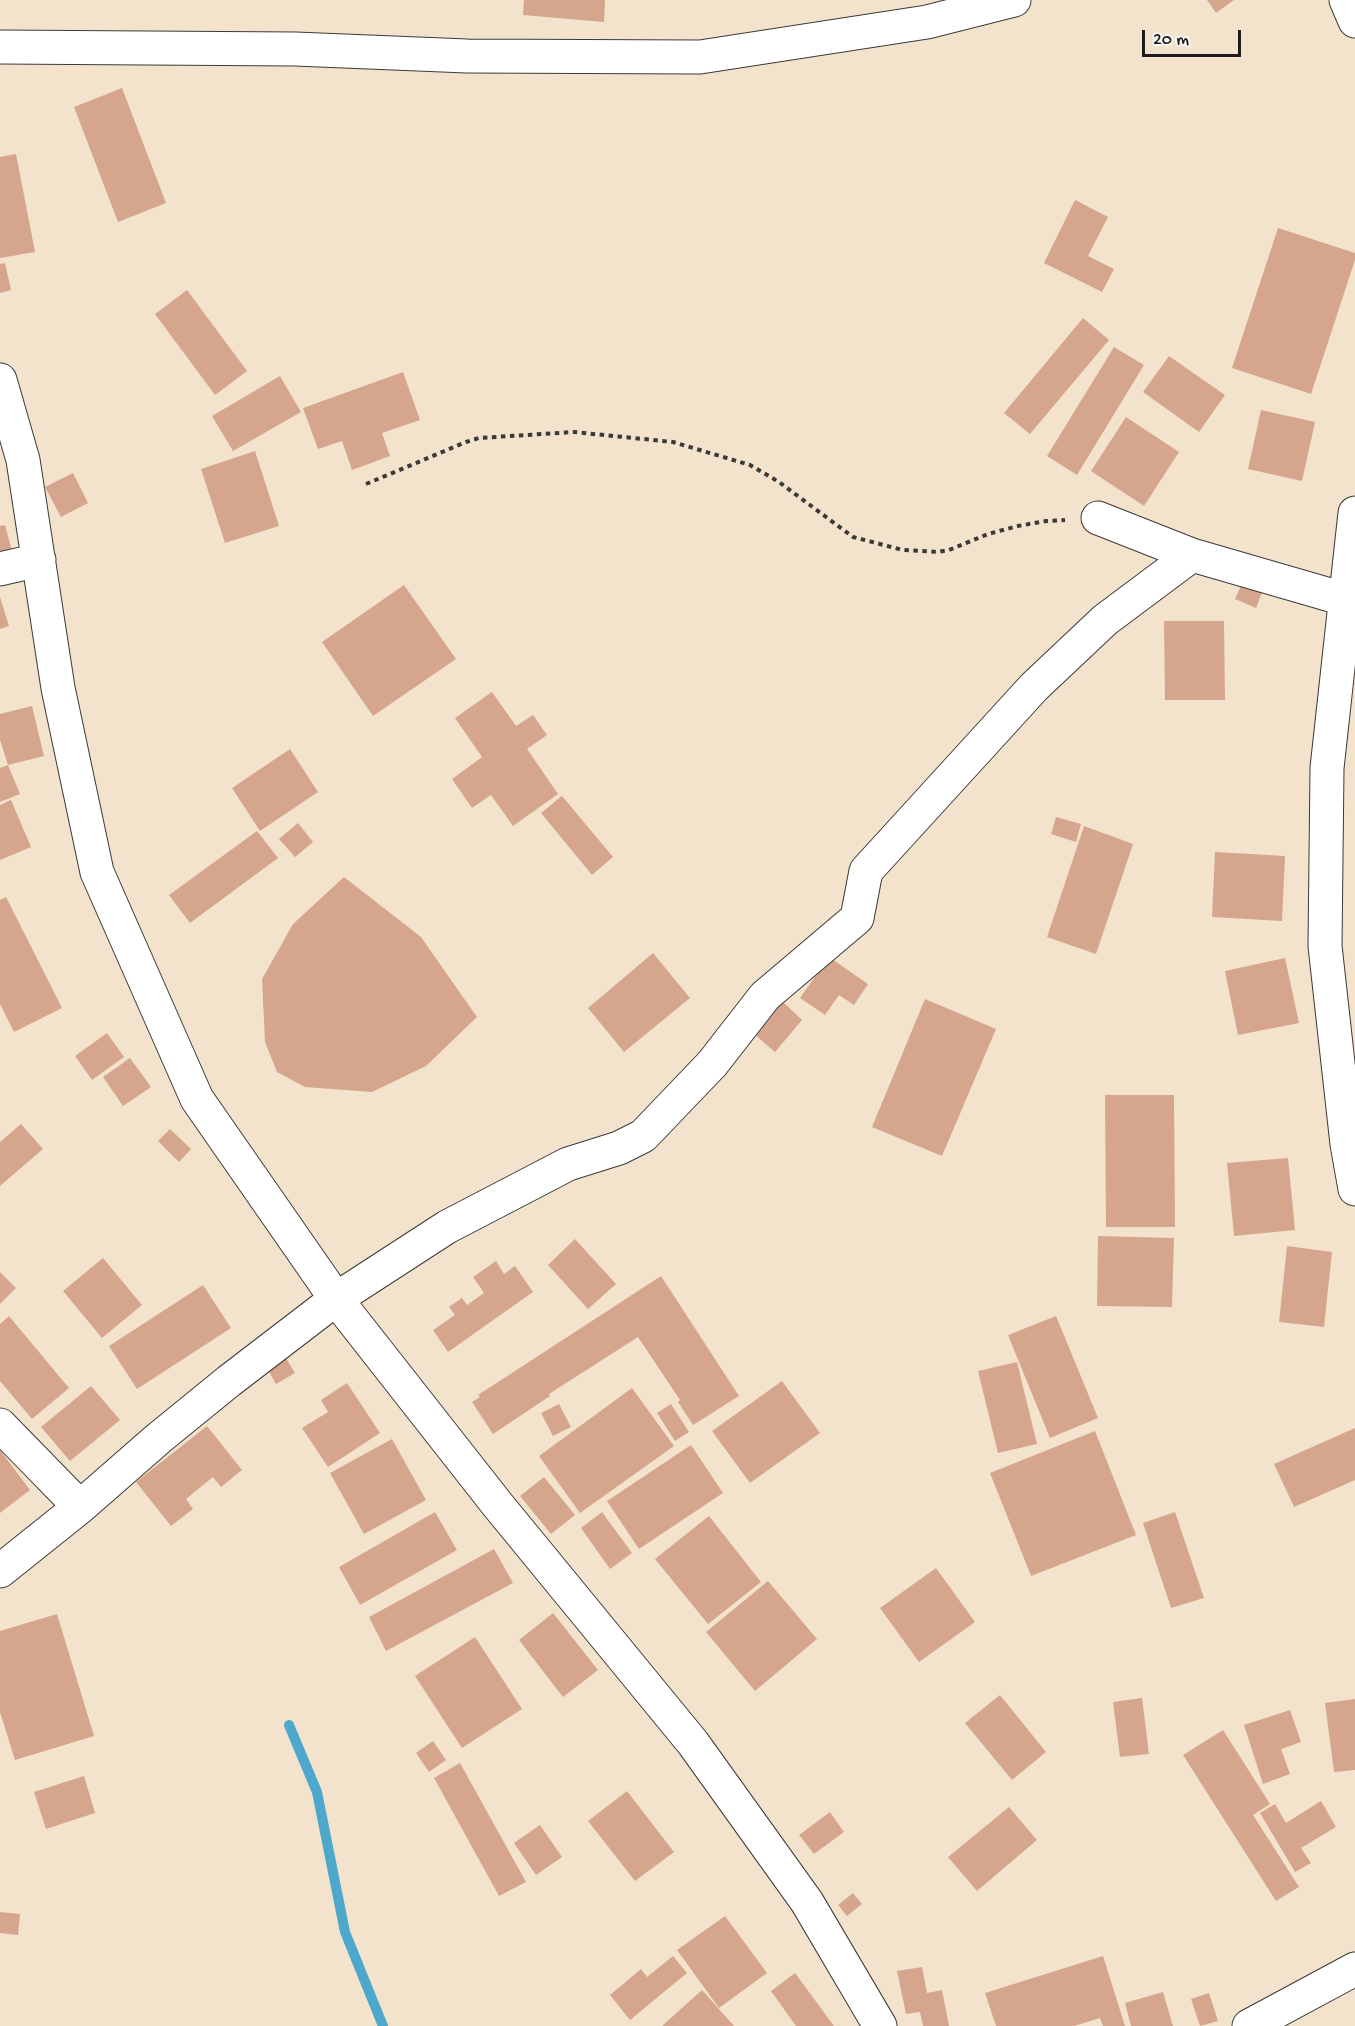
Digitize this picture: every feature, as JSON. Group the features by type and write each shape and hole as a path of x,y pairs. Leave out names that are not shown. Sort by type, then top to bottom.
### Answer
{"street":[{"path":"0,46 296,49 467,56 700,57 927,22 1014,0"},
{"path":"1346,0 1355,21"},
{"path":"0,380 23,460 58,688 97,872 197,1098 336,1299 497,1504 693,1743 807,1902 880,2026"},
{"path":"1355,513 1349,603 1327,768 1325,946 1347,1144 1355,1189"},
{"path":"1098,518 1192,555 1349,603"},
{"path":"0,1571 80,1507 159,1438 336,1299 447,1227 568,1164 619,1148 643,1136 712,1064 765,996 857,918 866,871 1034,687 1105,620 1192,555"},
{"path":"0,569 39,560"},
{"path":"0,1425 80,1507"},
{"path":"1249,2026 1355,1969"}],"path":[{"path":"366,484 479,438 574,432 673,441 750,465 780,482 853,537 903,550 938,552 949,550 988,534 1046,520 1085,521 1098,518"}],"building":[{"path":"524,0 605,0 604,22 523,15"},
{"path":"1207,0 1234,0 1216,13"},
{"path":"122,88 166,203 118,222 74,107"},
{"path":"16,154 35,252 0,258 0,157"},
{"path":"1075,200 1108,217 1088,256 1114,269 1102,292 1044,263"},
{"path":"1278,228 1355,253 1355,260 1311,394 1232,368"},
{"path":"5,263 11,290 0,293 0,264"},
{"path":"187,290 247,371 215,395 155,314"},
{"path":"1083,318 1109,340 1030,434 1004,413"},
{"path":"1114,347 1144,365 1077,475 1047,456"},
{"path":"1169,356 1225,395 1199,432 1143,392"},
{"path":"403,372 420,420 382,433 390,456 352,470 342,441 318,449 303,408"},
{"path":"280,376 301,412 233,451 212,416"},
{"path":"1261,410 1315,422 1302,481 1248,469"},
{"path":"1126,417 1179,452 1144,506 1091,471"},
{"path":"255,451 279,526 225,543 201,469"},
{"path":"73,473 88,503 61,517 45,487"},
{"path":"5,525 12,551 0,554 0,526"},
{"path":"1245,576 1265,585 1256,608 1235,599"},
{"path":"404,585 456,659 373,716 322,642"},
{"path":"0,597 9,626 0,629"},
{"path":"1164,621 1224,621 1225,700 1165,700"},
{"path":"492,692 516,726 533,715 547,735 527,749 558,794 513,826 491,795 472,808 452,779 482,757 455,718"},
{"path":"32,706 44,756 8,765 0,740 0,714"},
{"path":"290,749 318,792 260,831 232,788"},
{"path":"8,765 20,794 0,802 0,768"},
{"path":"562,796 613,857 592,875 541,813"},
{"path":"11,800 31,847 0,860 0,805"},
{"path":"1056,817 1081,824 1076,842 1051,834"},
{"path":"298,823 313,842 295,857 279,839"},
{"path":"1084,826 1133,844 1096,954 1047,937"},
{"path":"257,831 278,858 190,923 169,895"},
{"path":"1215,852 1285,856 1282,921 1212,917"},
{"path":"344,877 421,937 477,1017 426,1066 372,1092 305,1087 277,1072 265,1042 262,979 293,924"},
{"path":"6,897 62,1008 14,1032 0,1004 0,900"},
{"path":"653,953 690,998 624,1052 588,1008"},
{"path":"829,957 868,984 854,1005 839,995 825,1015 800,998"},
{"path":"1285,958 1299,1023 1238,1035 1225,971"},
{"path":"925,999 996,1029 942,1156 872,1127"},
{"path":"782,1001 802,1020 775,1052 754,1034"},
{"path":"107,1033 124,1057 92,1080 75,1056"},
{"path":"130,1058 151,1087 123,1106 103,1077"},
{"path":"1105,1095 1174,1095 1175,1227 1106,1227"},
{"path":"21,1124 43,1149 0,1186 0,1142"},
{"path":"170,1129 191,1149 179,1162 158,1141"},
{"path":"1288,1158 1295,1230 1234,1236 1227,1163"},
{"path":"1098,1236 1174,1238 1172,1307 1097,1306"},
{"path":"575,1239 616,1284 588,1309 548,1265"},
{"path":"1287,1246 1332,1252 1324,1327 1279,1322"},
{"path":"103,1258 142,1305 102,1338 63,1291"},
{"path":"496,1261 504,1274 515,1266 533,1292 448,1352 433,1330 455,1315 449,1307 462,1298 467,1305 484,1293 473,1277"},
{"path":"0,1272 16,1288 0,1304"},
{"path":"661,1276 739,1396 693,1425 678,1402 680,1400 638,1337 549,1394 550,1396 493,1434 472,1402 480,1397 478,1395"},
{"path":"203,1285 231,1328 137,1389 109,1346"},
{"path":"9,1316 69,1388 32,1419 0,1381 0,1324"},
{"path":"1056,1316 1098,1418 1050,1438 1008,1335"},
{"path":"281,1350 295,1373 276,1384 263,1361"},
{"path":"1017,1362 1037,1444 998,1453 978,1371"},
{"path":"782,1381 820,1433 750,1483 712,1431"},
{"path":"347,1383 380,1433 328,1467 302,1428 328,1412 321,1400"},
{"path":"91,1386 120,1420 70,1461 41,1427"},
{"path":"632,1388 674,1446 580,1513 539,1456"},
{"path":"559,1404 571,1427 553,1436 541,1413"},
{"path":"671,1404 689,1432 675,1441 657,1413"},
{"path":"207,1426 242,1470 221,1487 213,1477 186,1499 193,1509 171,1526 136,1482"},
{"path":"1355,1428 1355,1480 1294,1507 1274,1464"},
{"path":"1095,1431 1136,1535 1031,1576 990,1473"},
{"path":"392,1439 426,1500 364,1534 330,1473"},
{"path":"691,1445 723,1493 639,1549 607,1501"},
{"path":"0,1450 30,1490 0,1513"},
{"path":"544,1477 575,1515 551,1534 520,1496"},
{"path":"435,1512 457,1550 360,1605 339,1567"},
{"path":"602,1512 632,1553 610,1569 581,1528"},
{"path":"1175,1512 1204,1598 1171,1608 1143,1523"},
{"path":"709,1516 761,1582 708,1624 655,1559"},
{"path":"494,1549 513,1583 386,1651 369,1617"},
{"path":"936,1568 975,1622 919,1662 880,1608"},
{"path":"768,1581 817,1639 755,1691 706,1632"},
{"path":"553,1613 598,1670 563,1697 519,1640"},
{"path":"57,1614 94,1736 15,1760 0,1712 0,1631"},
{"path":"475,1637 522,1709 462,1748 415,1676"},
{"path":"1000,1695 1046,1752 1012,1780 965,1723"},
{"path":"1142,1698 1149,1754 1120,1757 1113,1702"},
{"path":"1355,1699 1355,1770 1334,1772 1325,1703"},
{"path":"1290,1710 1301,1742 1281,1749 1290,1774 1263,1784 1244,1725"},
{"path":"1223,1730 1270,1804 1253,1815 1299,1887 1276,1901 1183,1755"},
{"path":"433,1741 446,1760 429,1772 416,1753"},
{"path":"460,1763 526,1882 499,1896 434,1778"},
{"path":"84,1776 95,1813 46,1829 34,1792"},
{"path":"627,1791 674,1852 635,1881 588,1821"},
{"path":"1321,1801 1336,1827 1301,1848 1311,1863 1295,1872 1260,1813 1275,1804 1286,1823"},
{"path":"1009,1807 1037,1840 977,1891 948,1857"},
{"path":"830,1812 844,1832 814,1854 799,1835"},
{"path":"540,1825 562,1857 536,1875 514,1843"},
{"path":"853,1893 862,1904 847,1916 838,1905"},
{"path":"0,1912 20,1914 18,1935 0,1933"},
{"path":"725,1916 767,1973 719,2008 677,1950"},
{"path":"673,1956 687,1973 630,2020 610,1995 641,1969 647,1977"},
{"path":"1103,1956 1125,2026 1103,2026 1100,2018 1074,2026 996,2026 985,1993"},
{"path":"922,1967 927,1993 942,1990 949,2026 923,2026 920,2012 906,2014 897,1971"},
{"path":"795,1973 834,2026 796,2026 771,1991"},
{"path":"702,1990 734,2026 662,2026"},
{"path":"1163,1992 1173,2026 1131,2026 1125,2003"},
{"path":"1209,1993 1218,2021 1200,2026 1191,1999"}],"waterway":[{"path":"289,1725 317,1792 345,1932 383,2026"}]}
